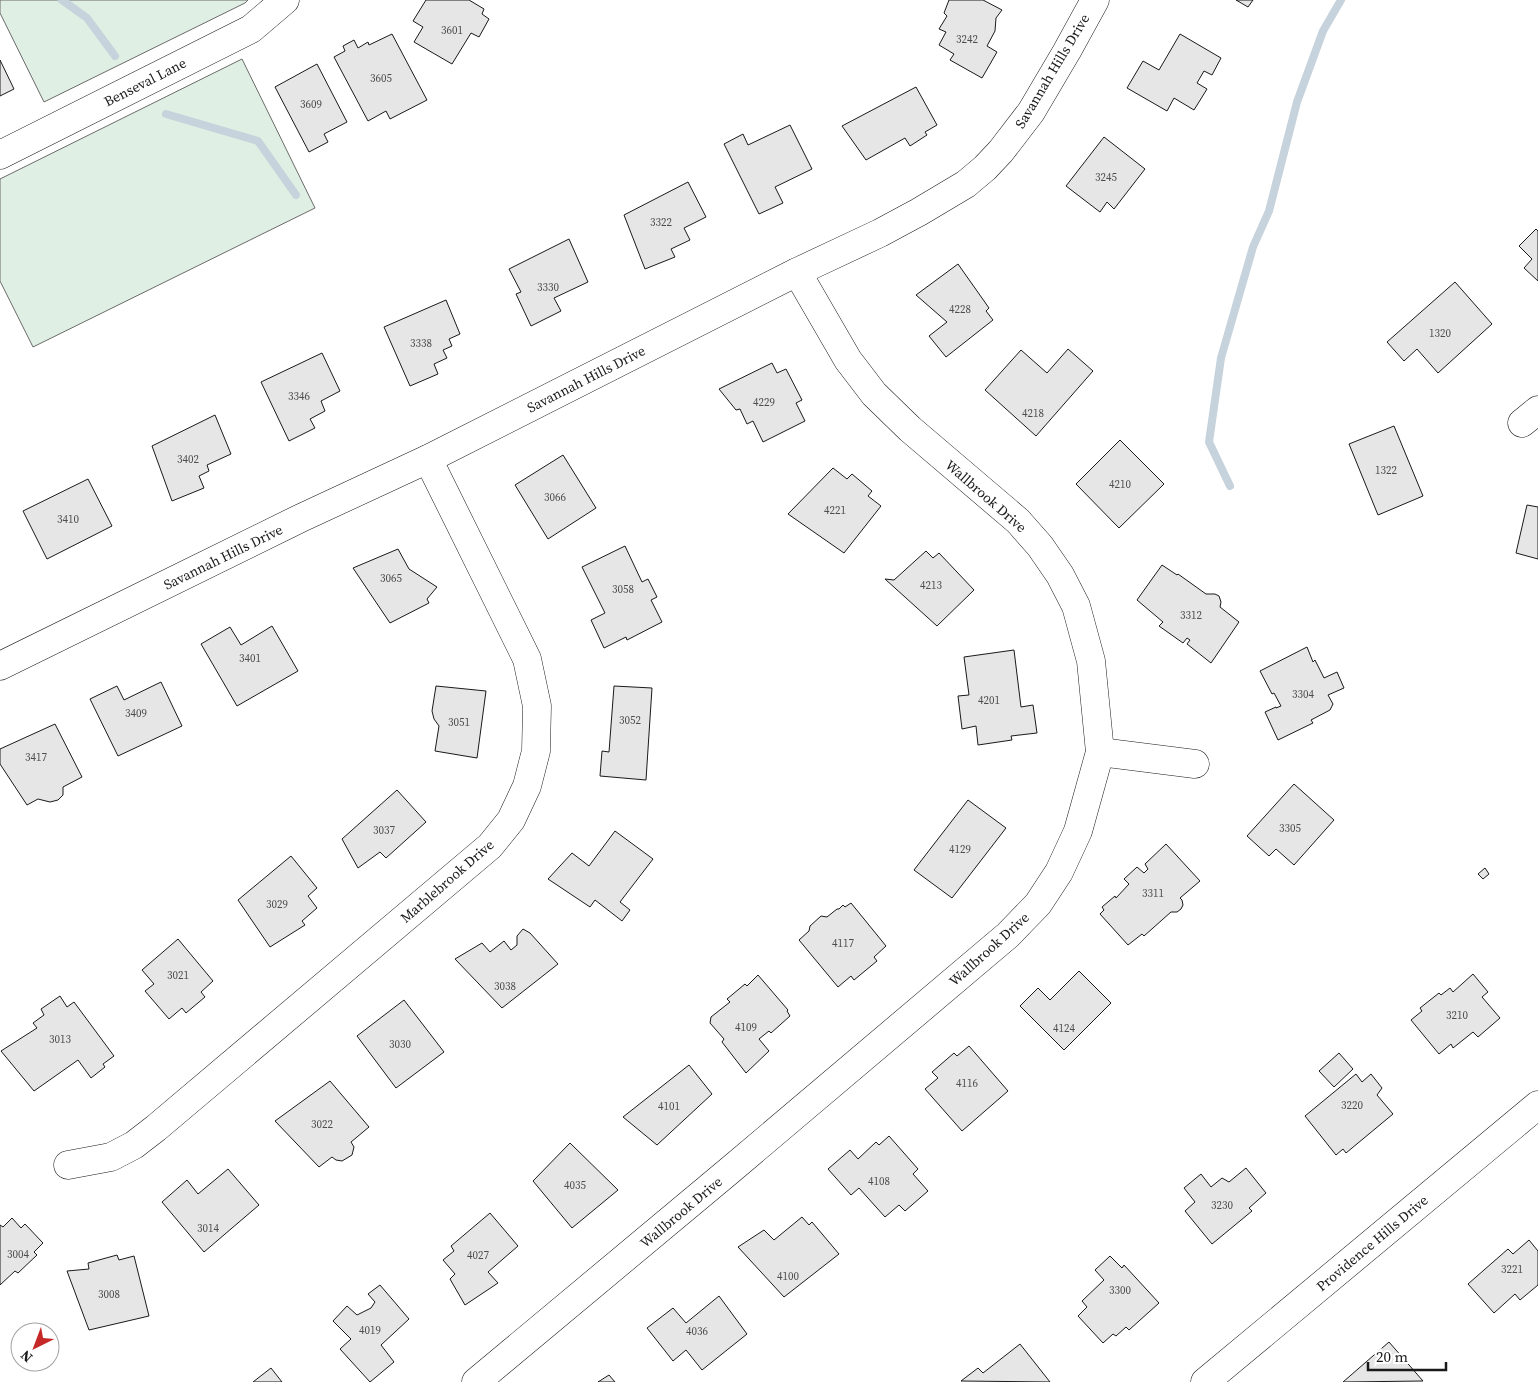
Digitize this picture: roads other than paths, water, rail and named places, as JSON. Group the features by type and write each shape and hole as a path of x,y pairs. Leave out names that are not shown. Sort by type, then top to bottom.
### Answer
{"street":[{"name":"Benseval Lane","path":"0,155 251,29 285,0"},
{"name":"Savannah Hills Drive","path":"0,666 301,518 428,459 919,212 966,184 985,168 1031,112 1095,0"},
{"name":"Wallbrook Drive","path":"476,1382 1008,935 1038,904 1059,872 1078,832 1100,752 1091,661 1076,606 1060,575 1040,546 1018,521 910,430 874,394 848,360 797,272"},
{"name":"Marblebrook Drive","path":"68,1164 111,1157 134,1145 156,1128 490,846 511,820 527,786 536,751 537,706 527,659 428,459"},
{"path":"1100,752 1195,764"},
{"name":"Providence Hills Drive","path":"1205,1382 1538,1105"}],"waterway":[{"path":"62,0 87,18 115,56"},
{"path":"1230,486 1209,442 1221,358 1253,247 1269,211 1297,102 1323,31 1341,0"},
{"path":"166,114 258,141 296,195"}]}
